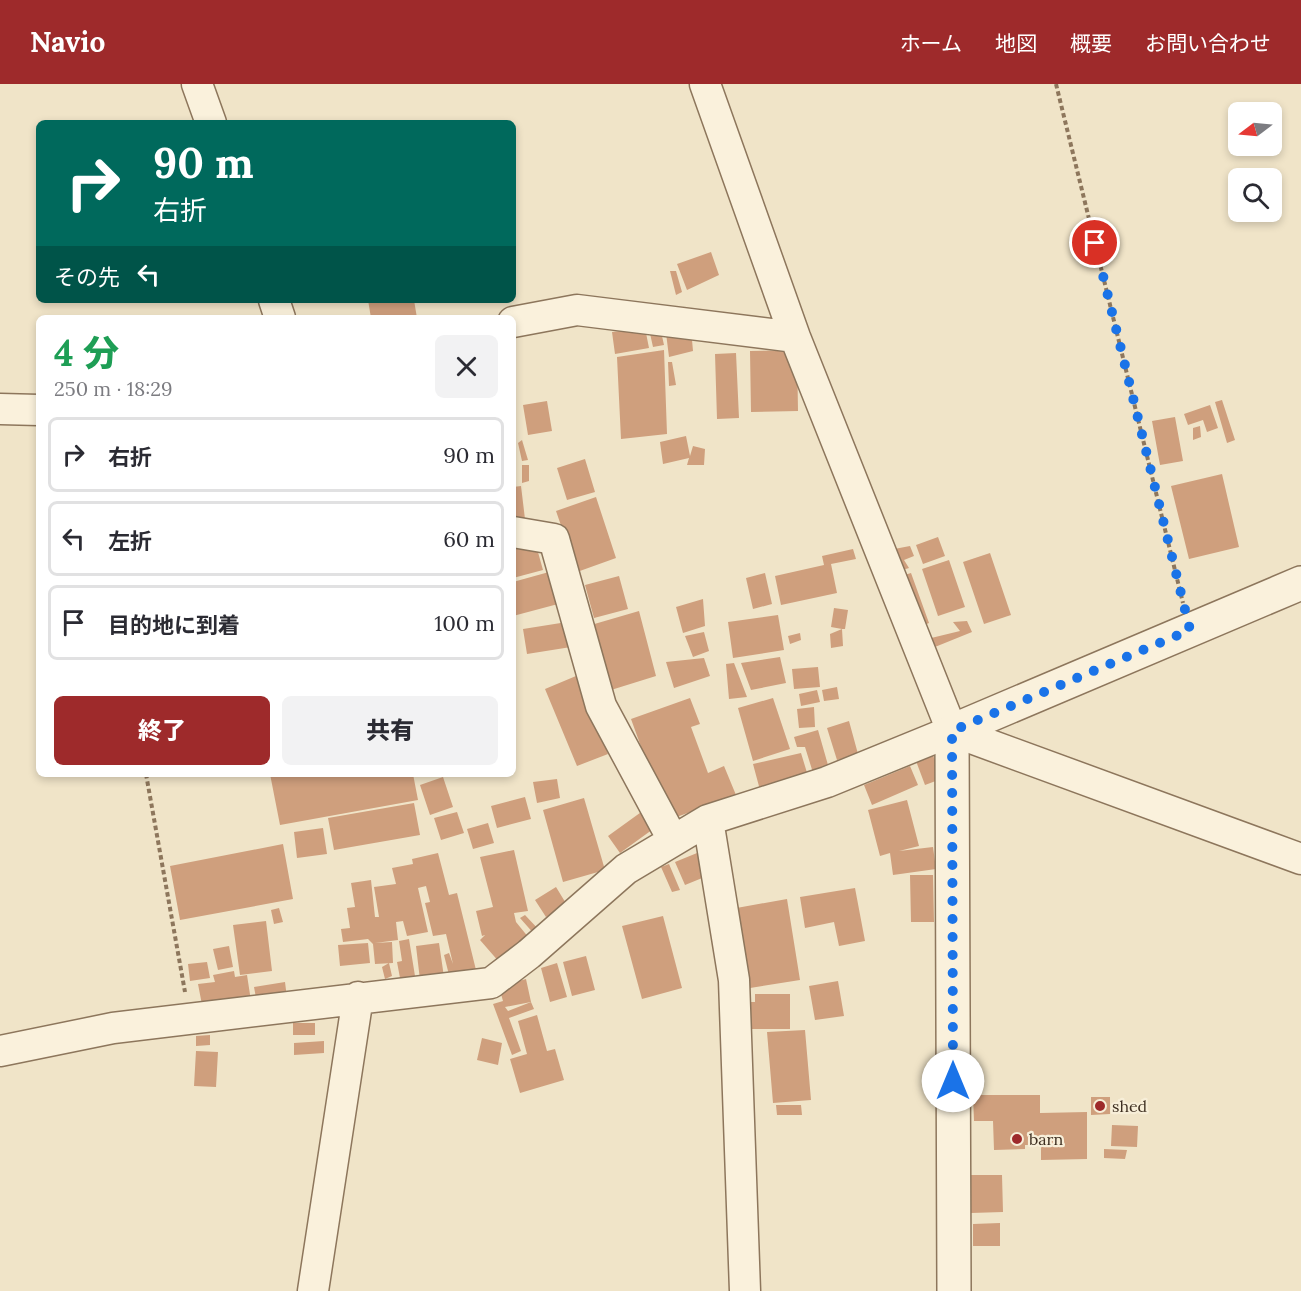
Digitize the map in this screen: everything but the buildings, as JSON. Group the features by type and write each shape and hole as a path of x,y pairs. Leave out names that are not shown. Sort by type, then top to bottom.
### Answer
{"street":[{"path":"197,84 210,120"},
{"path":"705,84 795,337 952,731 954,1291"},
{"path":"516,321 578,310 795,337"},
{"path":"0,409 36,410"},
{"path":"516,533 554,539 601,706 673,840"},
{"path":"0,1051 112,1028 491,982 529,954 626,869 708,820 827,782 1301,583"},
{"path":"952,731 1301,859"},
{"path":"708,820 734,980 745,1291"},
{"path":"313,1291 358,997"}],"path":[{"path":"1056,84 1190,630"},
{"path":"147,777 190,1018"}],"place":[{"name":"shed","path":"1100,1106"},
{"name":"barn","path":"1017,1139"}],"route":[{"path":"953,1081 952,731 1190,630 1095,243"}]}
